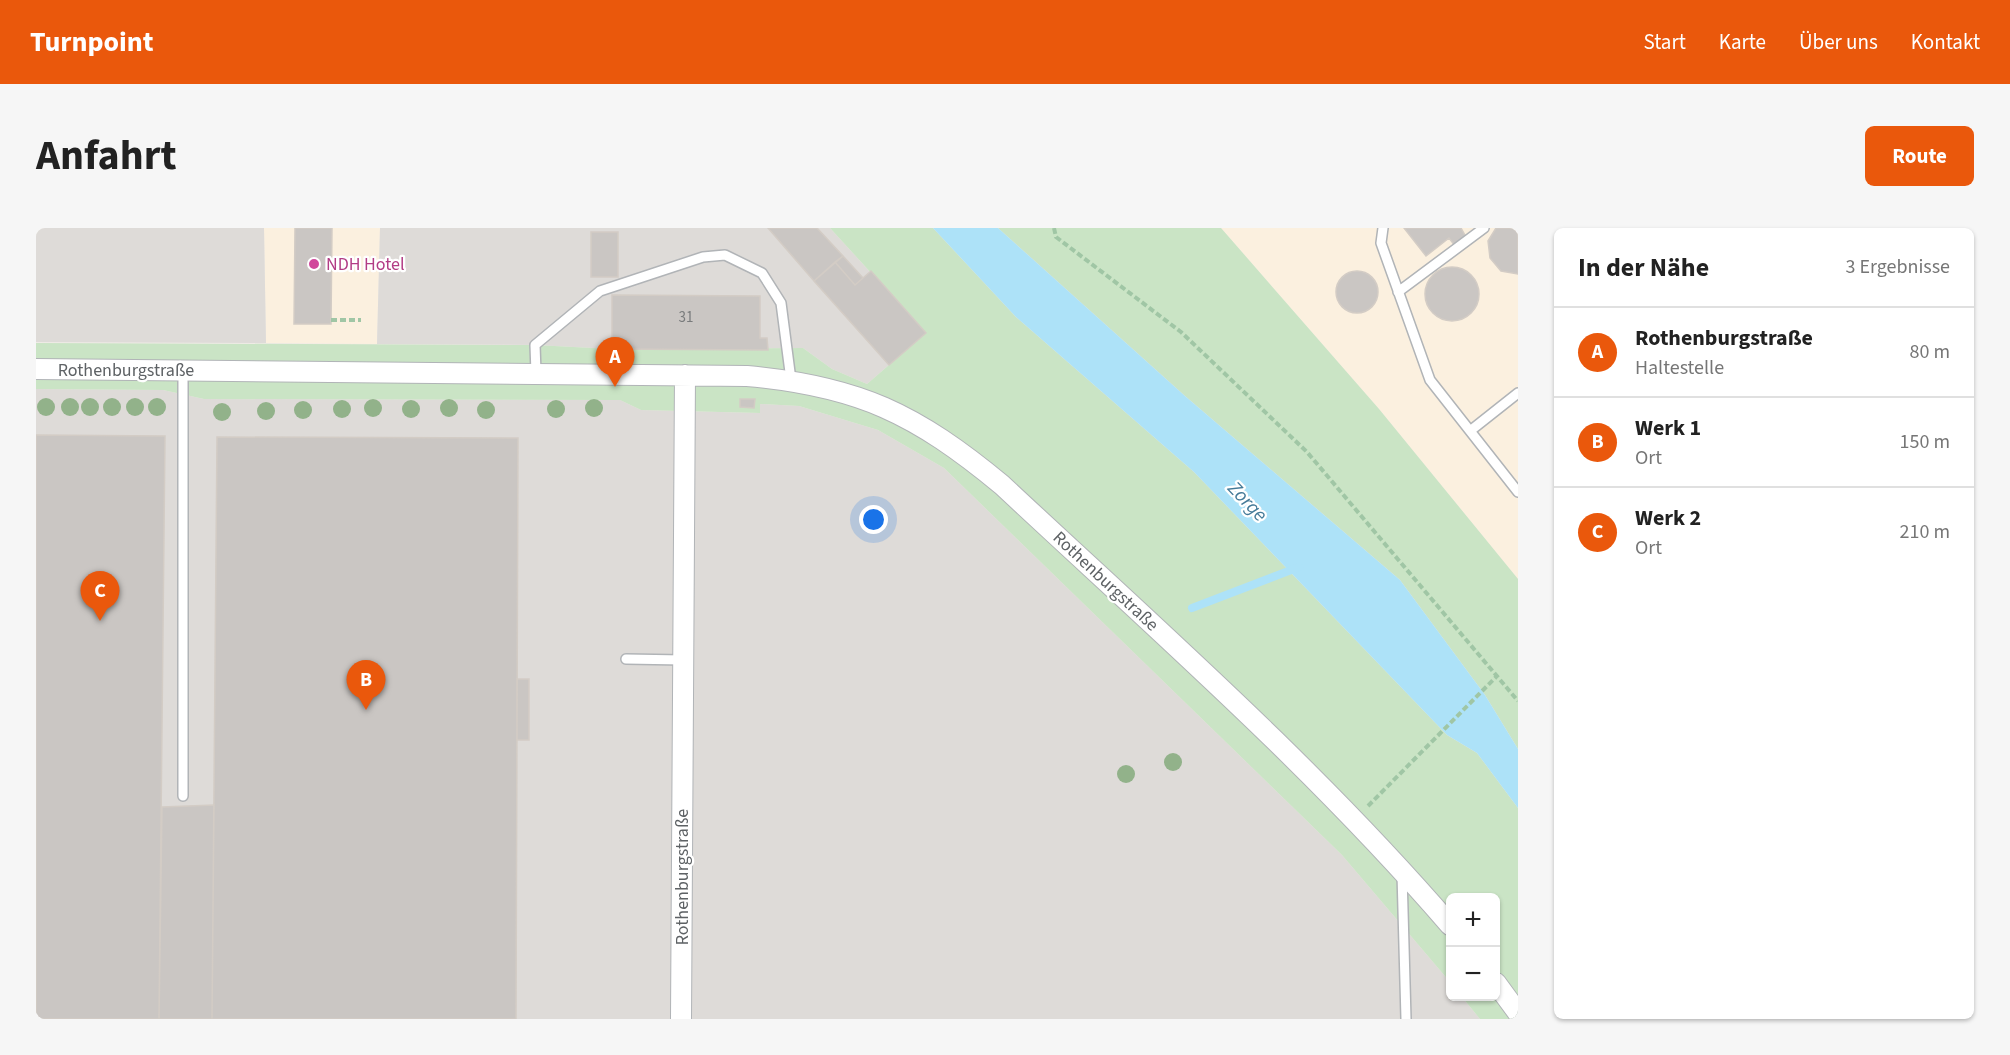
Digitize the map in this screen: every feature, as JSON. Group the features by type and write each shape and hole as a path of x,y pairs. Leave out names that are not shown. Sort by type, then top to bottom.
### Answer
{"street":[{"name":"Rothenburgstraße","path":"36,369 685,375 791,380 847,392 902,415 954,445 1002,484 1356,819 1446,920"},
{"name":"Rothenburgstraße","path":"681,1019 685,375"},
{"path":"1500,988 1518,1013"}],"lane":[{"path":"1383,228 1381,243 1430,380 1518,492"},
{"path":"1398,292 1484,228"},
{"path":"536,373 536,345 600,291 703,257 725,255 762,273 781,303 791,380"},
{"path":"183,370 183,796"},
{"path":"1470,431 1518,393"},
{"path":"626,659 684,660"},
{"path":"1402,869 1406,1019"}],"path":[{"path":"1054,228 1056,237 1181,332 1307,452 1518,701"},
{"path":"331,320 361,320"},
{"path":"1356,819 1496,677"}],"shaded area":[{"path":"36,228 264,228 266,343 36,342"},
{"path":"264,228 380,228 377,344 266,343"},
{"path":"380,228 830,228 926,333 867,384 832,369 803,348 612,349 535,345 377,344"},
{"path":"1221,228 1518,228 1518,579 1379,409"},
{"path":"36,389 163,390 204,399 620,400 641,410 759,413 760,404 799,406 878,430 944,468 1342,855 1446,977 1446,1001 1465,1001 1480,1019 36,1019"}],"green space":[{"path":"830,228 933,228 1016,317 1194,472 1447,735 1477,753 1518,808 1518,1019 1480,1019 1465,1001 1500,1001 1500,893 1446,893 1446,977 1342,855 944,468 878,430 799,406 760,404 760,413 641,410 620,400 204,399 163,390 36,389 36,343 535,345 612,349 803,348 832,369 867,384 926,333"},
{"path":"998,228 1221,228 1379,409 1518,579 1518,749 1485,695 1400,580 1185,396"}],"water":[{"name":"Zorge","path":"933,228 998,228 1185,396 1400,580 1485,695 1518,749 1518,808 1477,753 1447,735 1194,472 1016,317"}],"building":[{"path":"295,228 332,228 331,324 294,324"},
{"path":"768,228 817,228 843,256 814,281"},
{"path":"1404,228 1461,228 1466,237 1455,246 1449,238 1426,256"},
{"path":"1496,228 1518,228 1518,274 1501,271 1490,258 1488,241"},
{"path":"591,232 618,232 618,277 591,277"},
{"path":"843,256 863,278 855,285 835,262"},
{"path":"835,262 855,285 871,271 926,333 889,365 814,281"},
{"path":"1447,267 1457,267 1467,271 1475,279 1479,294 1475,309 1467,317 1457,321 1447,321 1437,317 1429,309 1425,299 1425,289 1429,279 1437,271"},
{"path":"1357,271 1372,277 1378,292 1372,307 1357,313 1342,307 1336,292 1342,277"},
{"path":"612,295 760,296 760,338 767,338 768,350 612,349"},
{"path":"740,399 755,399 754,408 740,407"},
{"path":"36,435 165,436 159,1019 36,1019"},
{"path":"217,437 518,438 516,1019 212,1019"},
{"path":"517,679 529,679 529,740 517,740"},
{"path":"214,805 212,1019 159,1019 162,807"}],"waterway":[{"path":"1192,608 1299,567"}],"place":[{"name":"NDH Hotel","path":"314,264"},
{"name":"Rothenburgstraße","path":"615,387"},
{"name":"Werk 2","path":"100,621"},
{"name":"Werk 1","path":"366,710"}]}
